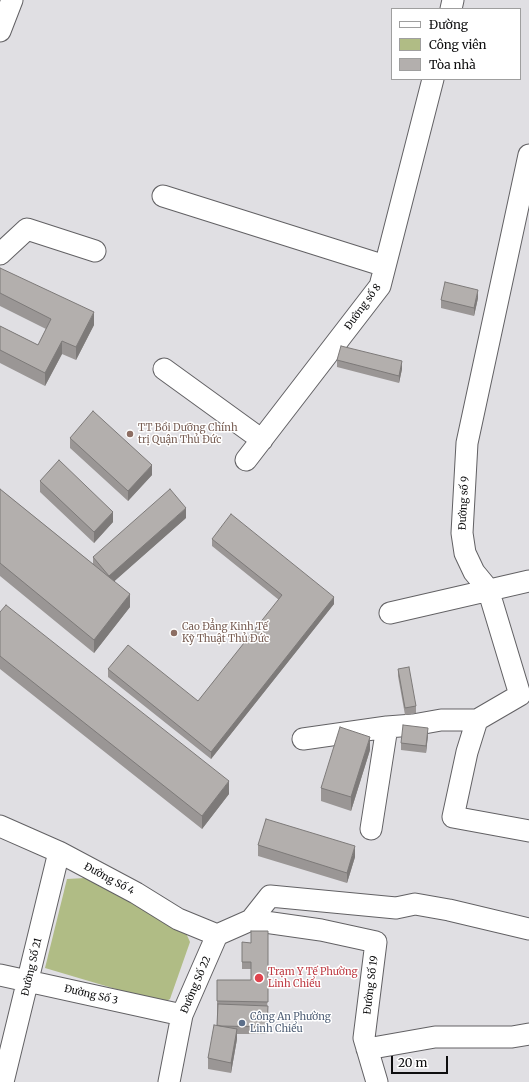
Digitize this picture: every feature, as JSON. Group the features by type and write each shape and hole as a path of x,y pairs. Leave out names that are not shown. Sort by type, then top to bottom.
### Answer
{"street":[{"path":"0,31 12,0"},
{"name":"Đường số 8","path":"246,460 380,286 433,80"},
{"name":"Đường số 9","path":"477,720 524,697 488,589 474,572 465,553 462,533 467,443 529,155"},
{"path":"163,196 385,266"},
{"path":"0,254 27,229 96,250"},
{"path":"164,369 262,440"},
{"path":"390,613 529,580"},
{"path":"302,739 441,720 477,720 467,752 452,817 529,830"},
{"path":"371,829 387,727"},
{"name":"Đường Số 4","path":"0,826 59,852 136,893 178,919 217,935"},
{"name":"Đường Số 21","path":"3,1082 29,981 59,852"},
{"path":"217,935 251,920 270,896 396,908 415,904 449,910 529,929"},
{"name":"Đường Số 19","path":"251,920 321,930 376,942 364,1038 377,1082"},
{"name":"Đường Số 22","path":"169,1082 182,1015 217,935"},
{"name":"Đường Số 3","path":"0,975 182,1015"},
{"path":"367,1049 435,1037 512,1037 529,1034"}],"green space":[{"path":"85,878 176,926 186,933 190,942 170,999 163,1003 45,968 67,879"}],"building":[{"path":"0,268 94,312 76,347 62,341 45,373 0,350 0,326 38,345 51,319 0,293"},
{"path":"445,282 478,290 474,308 441,300"},
{"path":"341,346 402,361 399,376 337,360"},
{"path":"93,411 152,465 128,491 70,438"},
{"path":"59,460 113,512 94,532 40,481"},
{"path":"0,489 130,594 94,640 0,563"},
{"path":"170,489 186,508 109,576 93,557"},
{"path":"231,514 334,597 211,752 108,669 128,645 198,701 282,595 212,539"},
{"path":"6,605 229,781 202,816 0,656 0,612"},
{"path":"409,667 416,706 405,708 398,669"},
{"path":"403,725 428,728 426,746 401,743"},
{"path":"340,727 370,737 351,797 321,788"},
{"path":"266,819 355,846 347,873 258,845"},
{"name":"Trạm Y Tế Phường Linh Chiểu","path":"251,931 268,931 268,1002 217,1001 217,980 251,980 251,962 242,962 242,942 251,943"},
{"name":"Công An Phường Linh Chiểu","path":"218,1004 268,1006 267,1027 217,1025"},
{"path":"214,1025 237,1029 231,1063 208,1058"}],"place":[{"name":"TT Bồi Dưỡng Chính trị Quận Thủ Đức","path":"130,434"},
{"name":"Cao Đẳng Kinh Tế Kỹ Thuật Thủ Đức","path":"174,633"},
{"name":"Trạm Y Tế Phường Linh Chiểu","path":"259,978"},
{"name":"Công An Phường Linh Chiểu","path":"242,1023"}]}
